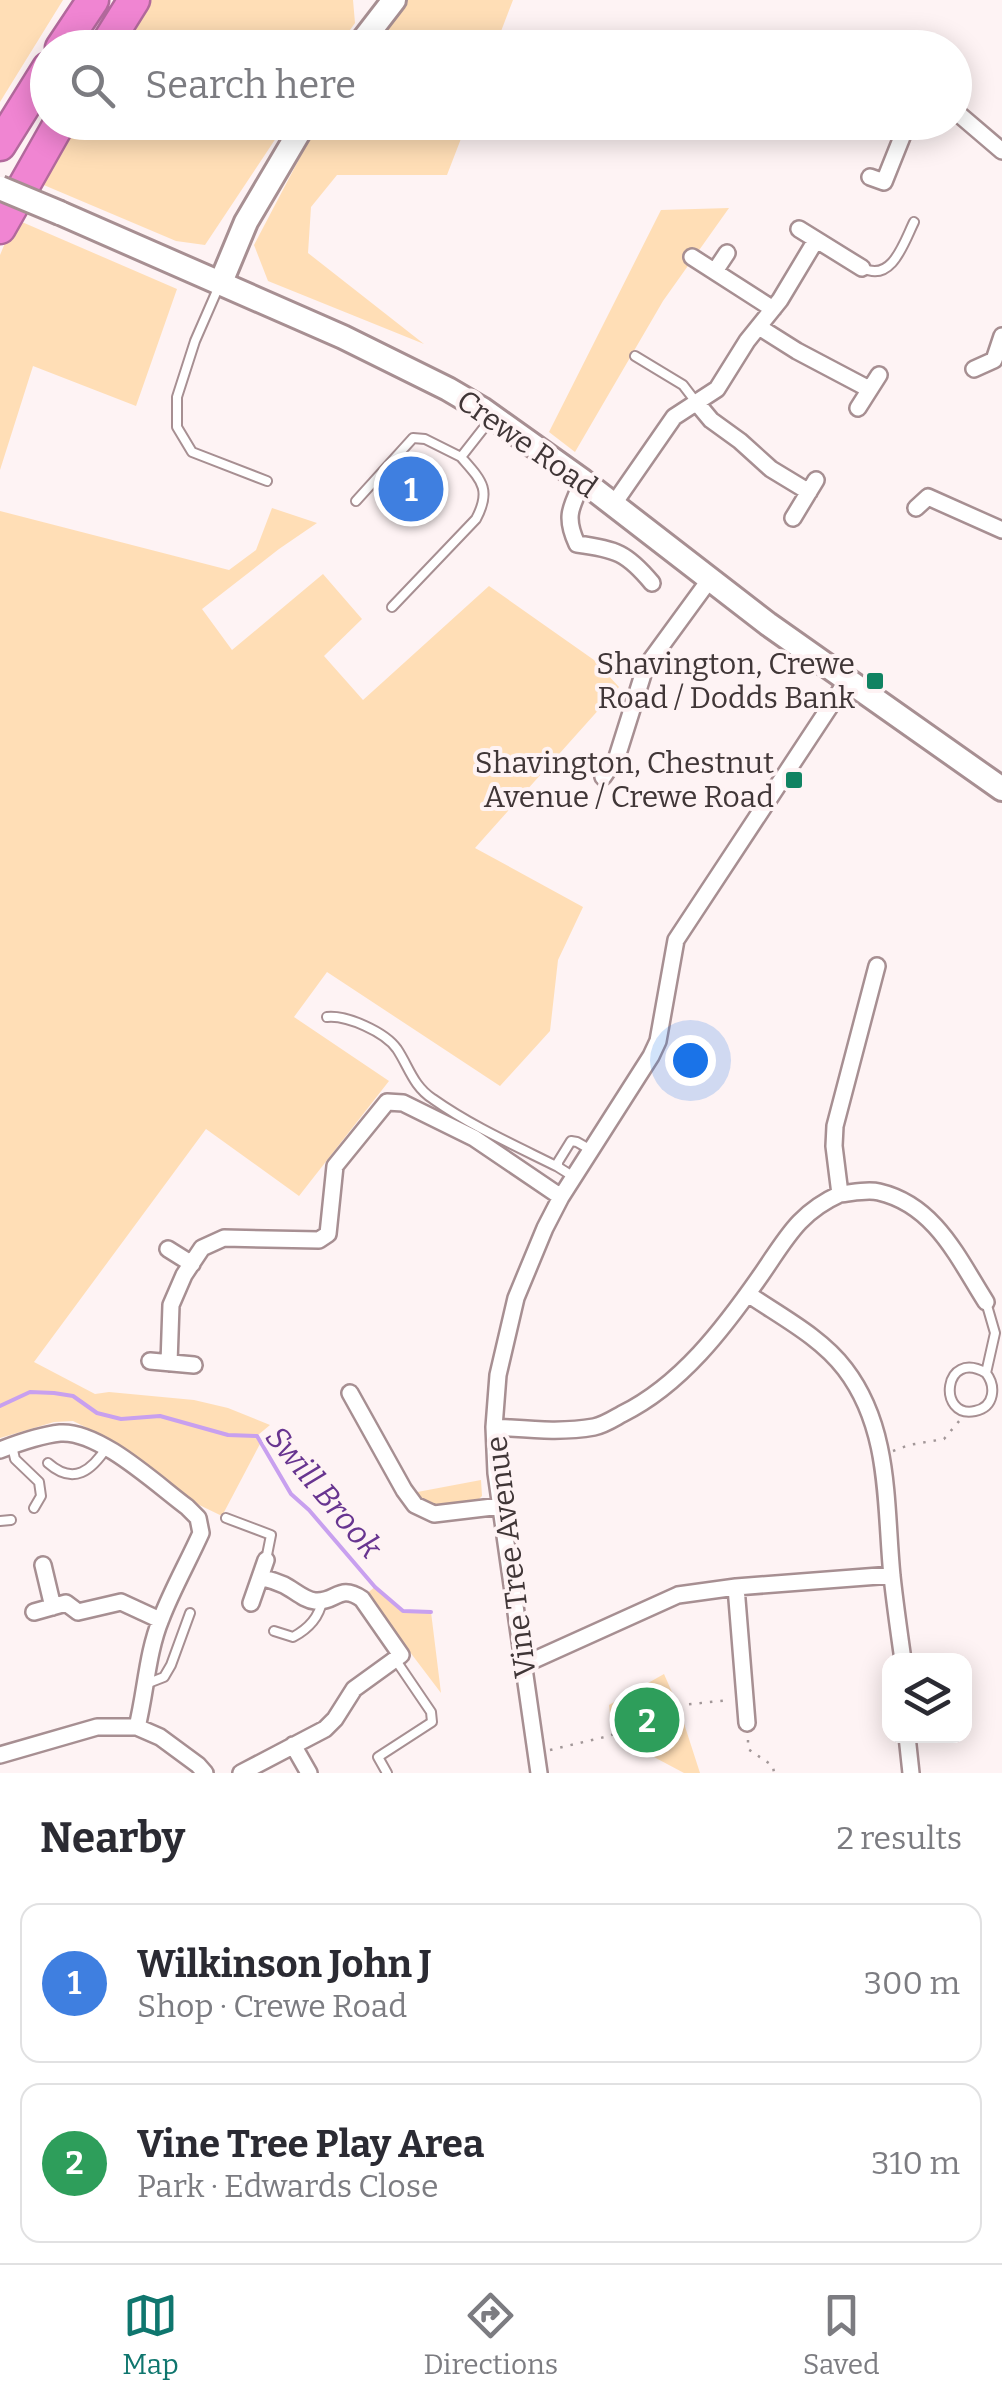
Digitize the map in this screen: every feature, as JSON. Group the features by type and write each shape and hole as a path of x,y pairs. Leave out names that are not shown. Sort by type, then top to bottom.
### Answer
{"highway":[{"path":"73,30 93,0"},
{"path":"115,30 134,0"},
{"path":"0,145 30,97"},
{"path":"0,228 50,140"}],"main road":[{"path":"371,30 394,0"},
{"path":"221,282 246,222 294,140"},
{"name":"Crewe Road","path":"0,188 221,282 448,389 493,416 768,624 1002,788"}],"street":[{"path":"972,125 1002,151"},
{"path":"870,177 884,182 901,140"},
{"path":"799,229 862,268"},
{"path":"613,505 674,417 717,389 816,240"},
{"path":"715,271 727,253"},
{"path":"692,257 773,309"},
{"path":"760,326 869,389"},
{"path":"974,369 998,365 1002,336"},
{"path":"858,408 879,375"},
{"path":"696,402 711,420 771,469 812,486 793,518"},
{"path":"926,478 922,503 1002,530"},
{"path":"583,481 569,513 569,527 577,544 610,548 635,563 652,583"},
{"path":"603,777 617,757 645,668 710,579"},
{"name":"Vine Tree Avenue","path":"540,1773 494,1453 498,1375 510,1320 525,1275 561,1197 658,1041 676,940 848,679"},
{"path":"840,1194 835,1126 877,966"},
{"path":"169,1363 171,1305 202,1248 224,1238 319,1240 328,1234 336,1166 387,1102 403,1103 474,1138 561,1197"},
{"path":"494,1427 564,1430 598,1426 645,1403 675,1379 716,1334 799,1219 821,1202 840,1194 877,1191 910,1204 940,1228 986,1302"},
{"path":"168,1248 192,1264"},
{"path":"748,1294 817,1341 843,1366 864,1397 876,1428 887,1494 902,1653"},
{"path":"150,1362 194,1364"},
{"path":"350,1393 415,1505 434,1514 501,1506"},
{"path":"6,1448 60,1433 75,1434 107,1447 198,1518 201,1533 148,1661 136,1727"},
{"path":"252,1603 266,1560"},
{"path":"43,1565 53,1606"},
{"path":"524,1664 678,1596 736,1587 892,1575"},
{"path":"241,1773 324,1729 354,1688 400,1655 355,1594 345,1591 322,1601 306,1599 282,1584 260,1577"},
{"path":"736,1587 748,1723"},
{"path":"34,1612 66,1603 78,1612 121,1602 165,1624"},
{"path":"0,1755 96,1727 136,1727 160,1736 198,1764 204,1773"},
{"path":"909,1743 911,1773"},
{"path":"293,1745 309,1773"}],"lane":[{"path":"862,268 870,272 884,270 898,258 914,222"},
{"path":"221,282 194,341 177,397 177,427 192,452 267,482"},
{"path":"635,356 683,385 696,402"},
{"path":"461,457 493,416"},
{"path":"356,500 413,438 425,438 461,457 485,492 476,519 392,608"},
{"path":"327,1017 348,1018 384,1038 395,1046 414,1082 427,1095 574,1177"},
{"path":"558,1167 572,1141 592,1150"},
{"path":"986,1302 994,1334 986,1373"},
{"path":"973,1367 986,1373 992,1380 992,1398 982,1409 960,1409 950,1398 953,1376 973,1367"},
{"path":"992,1398 1002,1408"},
{"path":"48,1463 57,1471 87,1471 107,1447"},
{"path":"6,1448 40,1482 41,1496 34,1508"},
{"path":"226,1518 271,1534 266,1560"},
{"path":"0,1521 10,1520"},
{"path":"274,1631 293,1636 302,1632 320,1612 322,1601"},
{"path":"146,1684 164,1677 190,1614"},
{"path":"165,1624 183,1633"},
{"path":"387,1773 378,1758 432,1722 432,1712 395,1659"}],"path":[{"path":"881,1455 909,1444 944,1439 967,1411"},
{"path":"536,1753 608,1736 682,1705 745,1699"},
{"path":"748,1723 748,1749 773,1766 774,1773"}],"shaded area":[{"path":"0,0 63,0 44,30 30,30 30,53 0,102"},
{"path":"151,0 353,0 355,23 350,30 133,30"},
{"path":"408,0 513,0 502,30 385,30"},
{"path":"66,140 275,140 205,245 176,241 39,183"},
{"path":"309,140 460,140 447,175 337,175 311,207 308,253 424,344 268,281 254,245"},
{"path":"729,208 663,301 575,452 549,432 661,210"},
{"path":"15,219 177,289 136,406 33,366 0,470 0,255"},
{"path":"272,508 317,523 202,609 232,650 323,574 362,619 324,656 363,700 489,586 594,660 619,687 475,848 583,907 558,960 550,1031 500,1086 327,972 294,1017 389,1081 299,1196 206,1129 34,1362 95,1394 194,1400 228,1408 270,1425 258,1435 261,1442 222,1516 191,1501 112,1440 73,1421 54,1422 0,1438 0,511 229,570 256,550"},
{"path":"481,1480 479,1499 435,1504 412,1493"},
{"path":"375,1587 403,1611 431,1612 441,1693 366,1594"},
{"path":"664,1674 700,1773 684,1773 612,1732 609,1705"}],"waterway":[{"name":"Swill Brook","path":"0,1406 30,1392 54,1393 73,1396 97,1413 121,1419 160,1416 228,1435 257,1436 291,1494 375,1587 403,1611 431,1612"}],"place":[{"name":"Wilkinson John J","path":"411,489"},
{"name":"Shavington, Crewe Road / Dodds Bank","path":"875,681"},
{"name":"Shavington, Chestnut Avenue / Crewe Road","path":"794,780"},
{"name":"Vine Tree Play Area","path":"647,1720"}]}
